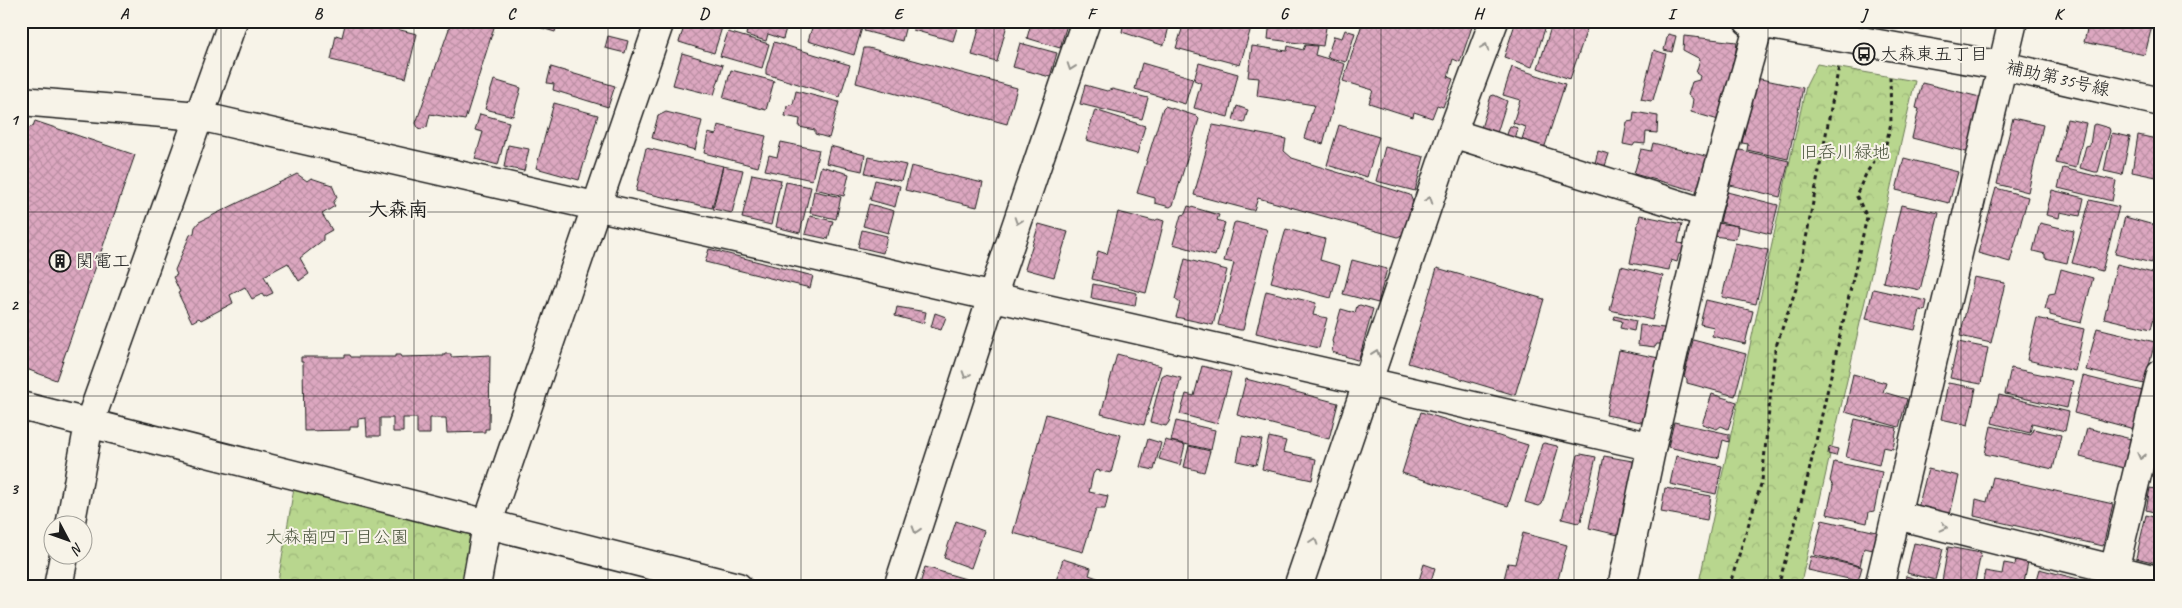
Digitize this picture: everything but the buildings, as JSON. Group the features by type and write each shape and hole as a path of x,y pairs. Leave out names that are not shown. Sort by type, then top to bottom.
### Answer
{"street":[{"path":"72,516 89,424 233,21"},
{"path":"476,587 487,525 660,21"},
{"path":"1298,587 1452,133 1494,21"},
{"path":"1879,587 2013,21"},
{"path":"1622,587 1652,445 1706,213 1756,22"},
{"name":"補助第35号線","path":"1756,22 2003,66 2161,102"},
{"path":"898,587 992,297 1003,251 1086,36"},
{"path":"21,101 199,116 596,206 928,276 992,297 1640,444 1652,445"},
{"path":"1452,133 1706,213"},
{"path":"2112,578 2161,374"},
{"path":"21,406 738,587"},
{"path":"1896,515 2112,578 2161,580"},
{"path":"58,587 62,566"}],"path":[{"path":"1729,587 1762,481 1775,349 1796,286 1844,39"},
{"path":"1778,587 1808,476 1867,218 1856,195 1867,172 1886,144 1891,123 1890,47"}],"green space":[{"name":"旧呑川緑地","path":"1817,64 1915,81 1800,587 1698,587 1806,86"},
{"name":"大森南四丁目公園","path":"296,476 487,525 476,587 277,587"}],"place":[{"name":"大森東五丁目","path":"1864,54"},
{"name":"関電工","path":"60,261"}],"district":[{"name":"大森南","path":"398,209"}]}
